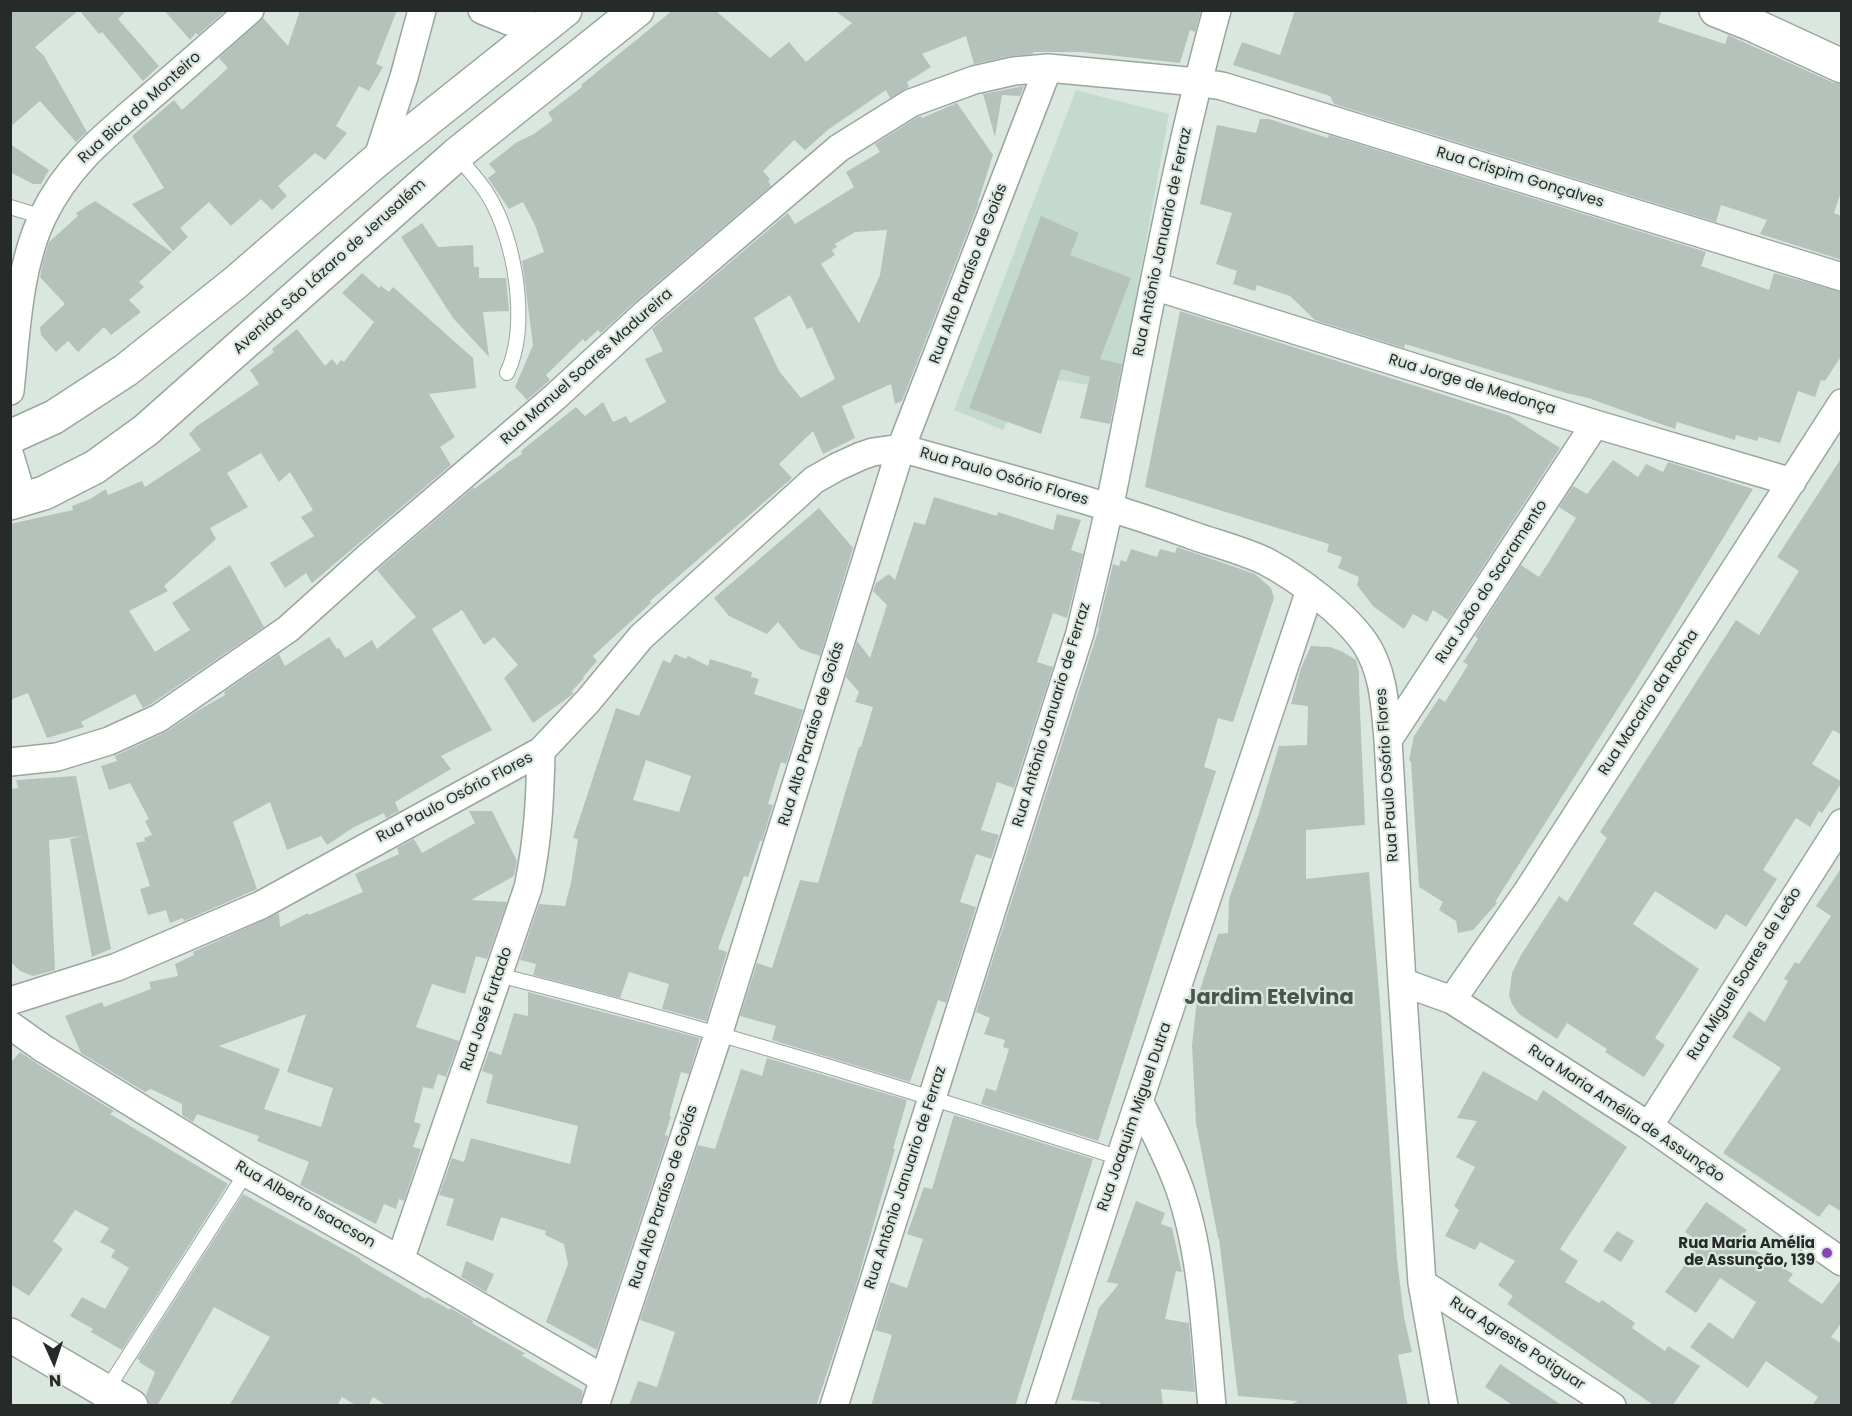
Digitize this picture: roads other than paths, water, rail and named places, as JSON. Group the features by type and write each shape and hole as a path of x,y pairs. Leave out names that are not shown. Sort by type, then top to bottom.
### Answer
{"street":[{"name":"Rua Bica do Monteiro","path":"10,391 20,301 31,249 42,217 61,183 89,150 249,10"},
{"path":"377,160 404,77 422,10"},
{"path":"482,10 509,21 555,19"},
{"name":"Avenida São Lázaro de Jerusalém","path":"17,501 44,493 95,467 146,430 456,155 637,10"},
{"name":"Rua Antônio Januario de Ferraz","path":"834,1406 1080,633 1109,507 1173,188 1197,82 1217,10"},
{"path":"1716,10 1842,66"},
{"path":"10,437 54,417 126,370 235,283 377,160 555,19"},
{"name":"Rua Manuel Soares Madureira","path":"10,762 57,757 109,741 159,718 288,629 368,557 555,397 646,313 839,148 911,103 974,80 1014,70 1048,68 1197,82"},
{"name":"Rua Alto Paraíso de Goiás","path":"595,1406 718,1035 902,448 1048,68"},
{"name":"Rua Crispim Gonçalves","path":"1197,82 1222,86 1842,277"},
{"name":"Rua Jorge de Medonça","path":"1154,286 1595,424 1792,482"},
{"name":"Rua Macario da Rocha","path":"1452,1000 1527,892 1842,403"},
{"name":"Rua João do Sacramento","path":"1388,740 1595,424"},
{"name":"Rua Paulo Osório Flores","path":"10,1001 117,967 261,905 541,751 588,701 641,637 814,480 861,456 902,448 1109,507 1169,526 1266,562 1310,590 1342,617 1365,644 1379,672 1385,699 1401,982 1422,1283 1444,1406"},
{"path":"10,456 17,501"},
{"name":"Rua Joaquim Miguel Dutra","path":"1040,1406 1120,1158 1310,590"},
{"name":"Rua José Furtado","path":"400,1260 528,888 539,820 541,751"},
{"name":"Rua Miguel Soares de Leão","path":"1649,1126 1842,823"},
{"name":"Rua Maria Amélia de Assunção","path":"1401,982 1452,1000 1649,1126 1842,1262"},
{"name":"Rua Alberto Isaacson","path":"10,1025 44,1049 246,1173 604,1378"},
{"path":"1140,1103 1168,1158 1190,1225 1199,1276 1212,1406"},
{"name":"Rua Agreste Potiguar","path":"1422,1283 1612,1406"},
{"path":"10,1335 119,1398"}],"lane":[{"path":"456,155 488,196 497,213 516,282 519,319 517,346 507,373"},
{"path":"10,207 42,217"},
{"path":"498,975 601,1000 931,1098 1120,1158"},
{"path":"119,1398 246,1173"}],"place":[{"name":"Rua Maria Amélia de Assunção, 139","path":"1827,1253"}],"district":[{"name":"Jardim Etelvina","path":"1269,999"}]}
